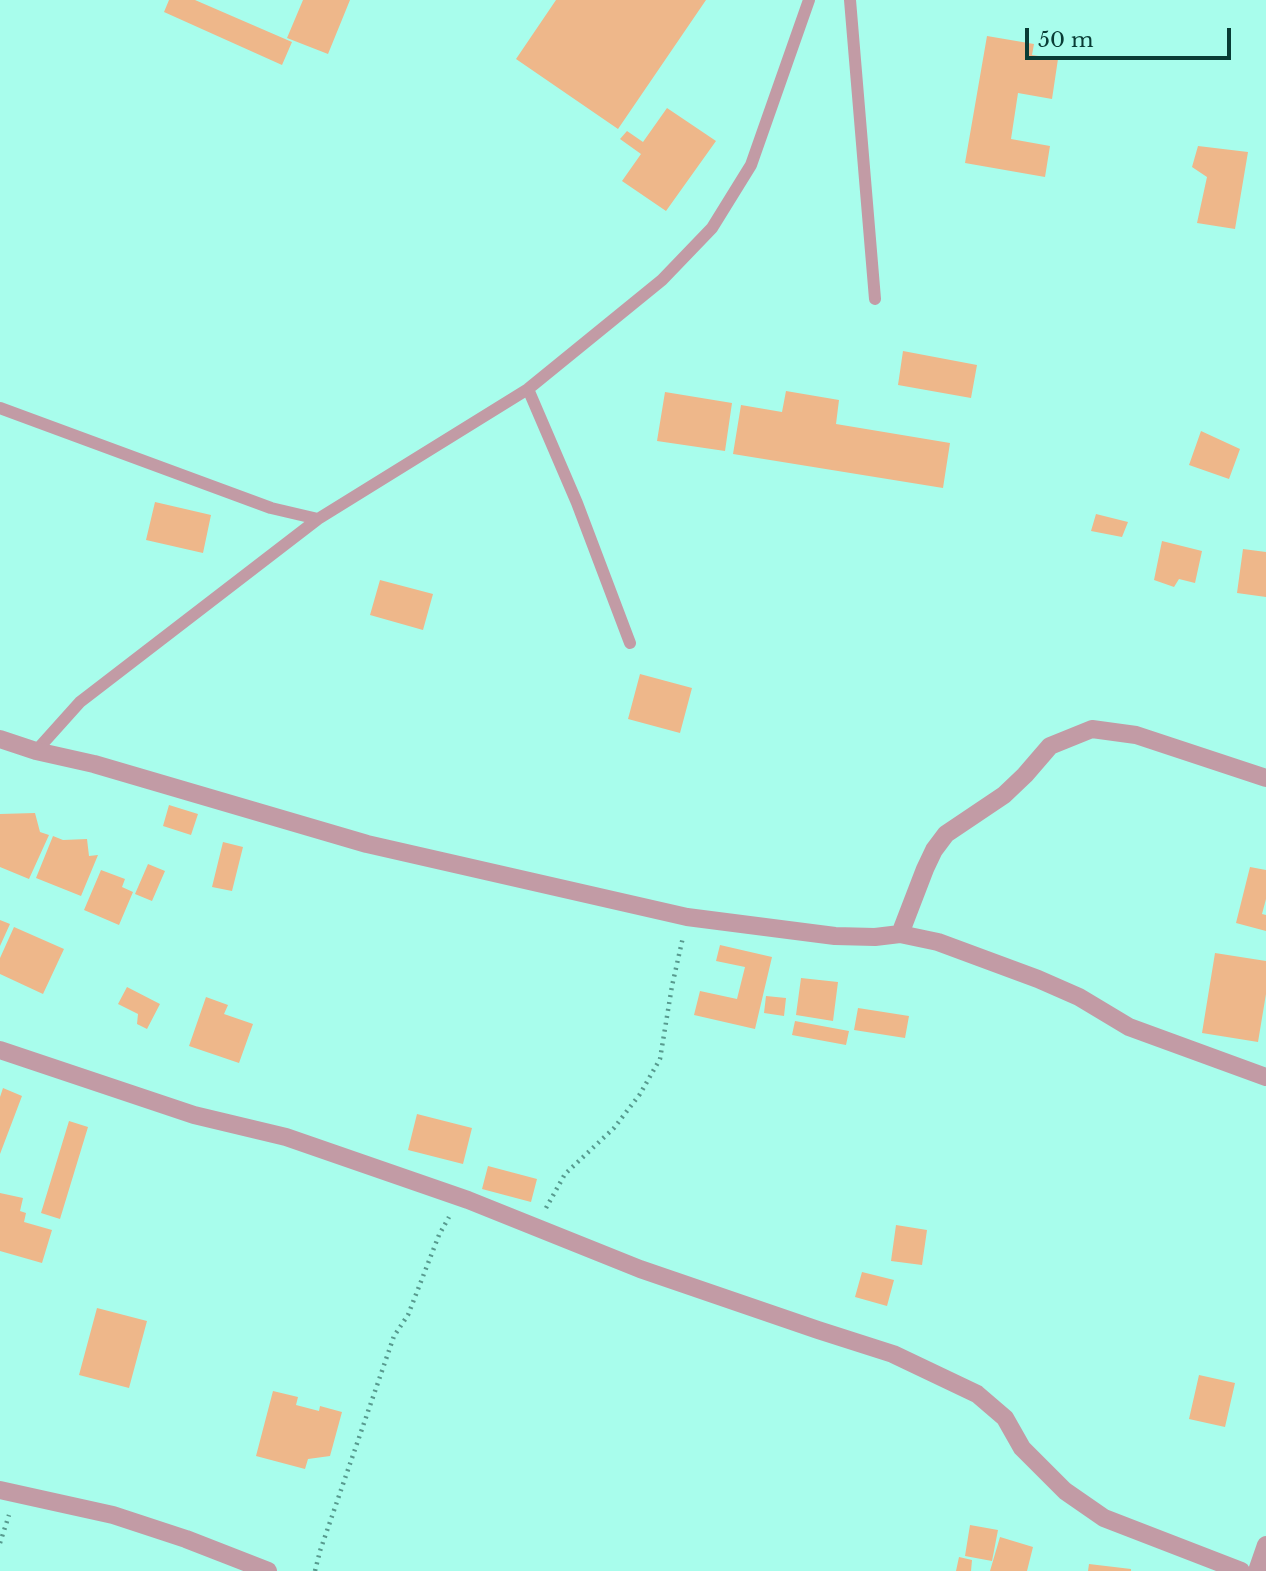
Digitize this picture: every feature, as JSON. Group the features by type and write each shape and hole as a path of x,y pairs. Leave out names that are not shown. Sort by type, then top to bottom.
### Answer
{"street":[{"path":"900,933 925,869 946,834 1004,796 1050,746 1093,729 1136,735 1266,778"},
{"path":"0,739 368,844 687,917 835,936 875,937 900,933 938,942 1079,997 1129,1027 1266,1077"},
{"path":"0,1051 194,1115 286,1138 474,1202 640,1269 893,1354 977,1394 1005,1418 1021,1448 1065,1491 1104,1518 1241,1571"},
{"path":"8,1492 113,1516 186,1539 268,1571"},
{"path":"1256,1571 1266,1545"}],"lane":[{"path":"36,751 80,702 318,519 528,389 662,280 712,228 751,165 809,0"},
{"path":"850,0 875,299"},
{"path":"528,389 577,503 630,643"},
{"path":"0,408 271,508 318,519"}],"path":[{"path":"536,1227 565,1174 614,1128 640,1094 660,1059 687,917"},
{"path":"315,1571 394,1336 408,1315 439,1235 451,1215 474,1202"},
{"path":"0,1543 8,1492"}],"building":[{"path":"169,0 195,0 292,42 282,65 164,12"},
{"path":"303,0 350,0 328,54 287,38"},
{"path":"556,0 706,0 618,129 516,59"},
{"path":"987,36 1034,44 1032,55 1058,59 1052,99 1018,93 1011,139 1050,146 1045,177 965,163"},
{"path":"667,108 716,141 666,211 622,181 641,154 620,139 627,131 643,142"},
{"path":"1198,146 1248,152 1235,229 1197,223 1207,177 1192,167"},
{"path":"903,351 977,365 971,398 898,385"},
{"path":"786,391 839,400 836,424 950,443 943,488 733,454 741,405 782,412"},
{"path":"665,392 732,403 725,451 657,441"},
{"path":"1201,431 1240,449 1229,479 1189,465"},
{"path":"155,502 211,515 203,553 146,540"},
{"path":"1096,514 1128,522 1122,537 1091,531"},
{"path":"1162,541 1202,551 1195,583 1179,579 1174,587 1154,580"},
{"path":"1243,549 1266,552 1266,597 1237,593"},
{"path":"380,580 433,594 423,630 370,615"},
{"path":"640,674 692,688 680,733 628,719"},
{"path":"169,805 198,814 191,835 163,826"},
{"path":"35,813 40,832 49,835 29,879 0,867 0,814"},
{"path":"53,836 63,840 87,839 89,856 98,855 81,896 36,878"},
{"path":"223,842 243,847 232,891 212,887"},
{"path":"148,864 165,871 152,901 135,894"},
{"path":"1250,867 1266,870 1266,899 1262,914 1266,915 1266,931 1236,923"},
{"path":"101,870 125,879 122,887 133,892 119,925 84,910"},
{"path":"0,920 10,924 0,946"},
{"path":"14,927 64,949 43,994 0,974 0,958"},
{"path":"720,945 772,957 755,1029 694,1015 700,991 737,999 745,967 716,961"},
{"path":"1215,953 1266,961 1266,994 1258,1042 1202,1033"},
{"path":"801,978 838,982 833,1021 796,1015"},
{"path":"127,987 160,1004 147,1029 137,1024 138,1014 118,1004"},
{"path":"766,996 786,998 784,1016 764,1013"},
{"path":"206,997 228,1005 224,1014 253,1024 239,1063 189,1046"},
{"path":"858,1008 909,1016 905,1038 854,1030"},
{"path":"795,1021 849,1031 846,1045 792,1035"},
{"path":"3,1088 22,1096 0,1154 0,1097"},
{"path":"417,1114 472,1128 463,1164 408,1150"},
{"path":"69,1121 88,1127 60,1219 41,1213"},
{"path":"488,1166 537,1179 531,1202 482,1189"},
{"path":"0,1193 23,1198 20,1211 26,1213 24,1222 52,1230 42,1263 0,1251"},
{"path":"896,1225 927,1230 922,1265 891,1261"},
{"path":"862,1272 894,1280 887,1306 855,1297"},
{"path":"97,1308 147,1321 129,1388 79,1375"},
{"path":"1199,1375 1235,1383 1225,1427 1189,1419"},
{"path":"273,1391 298,1397 296,1405 319,1411 320,1406 342,1412 330,1456 308,1459 305,1469 256,1456"},
{"path":"970,1525 998,1530 992,1561 965,1556"},
{"path":"1000,1537 1033,1547 1027,1571 990,1571"},
{"path":"959,1557 972,1560 971,1571 956,1571"},
{"path":"1089,1564 1131,1569 1131,1571 1088,1571"}]}
